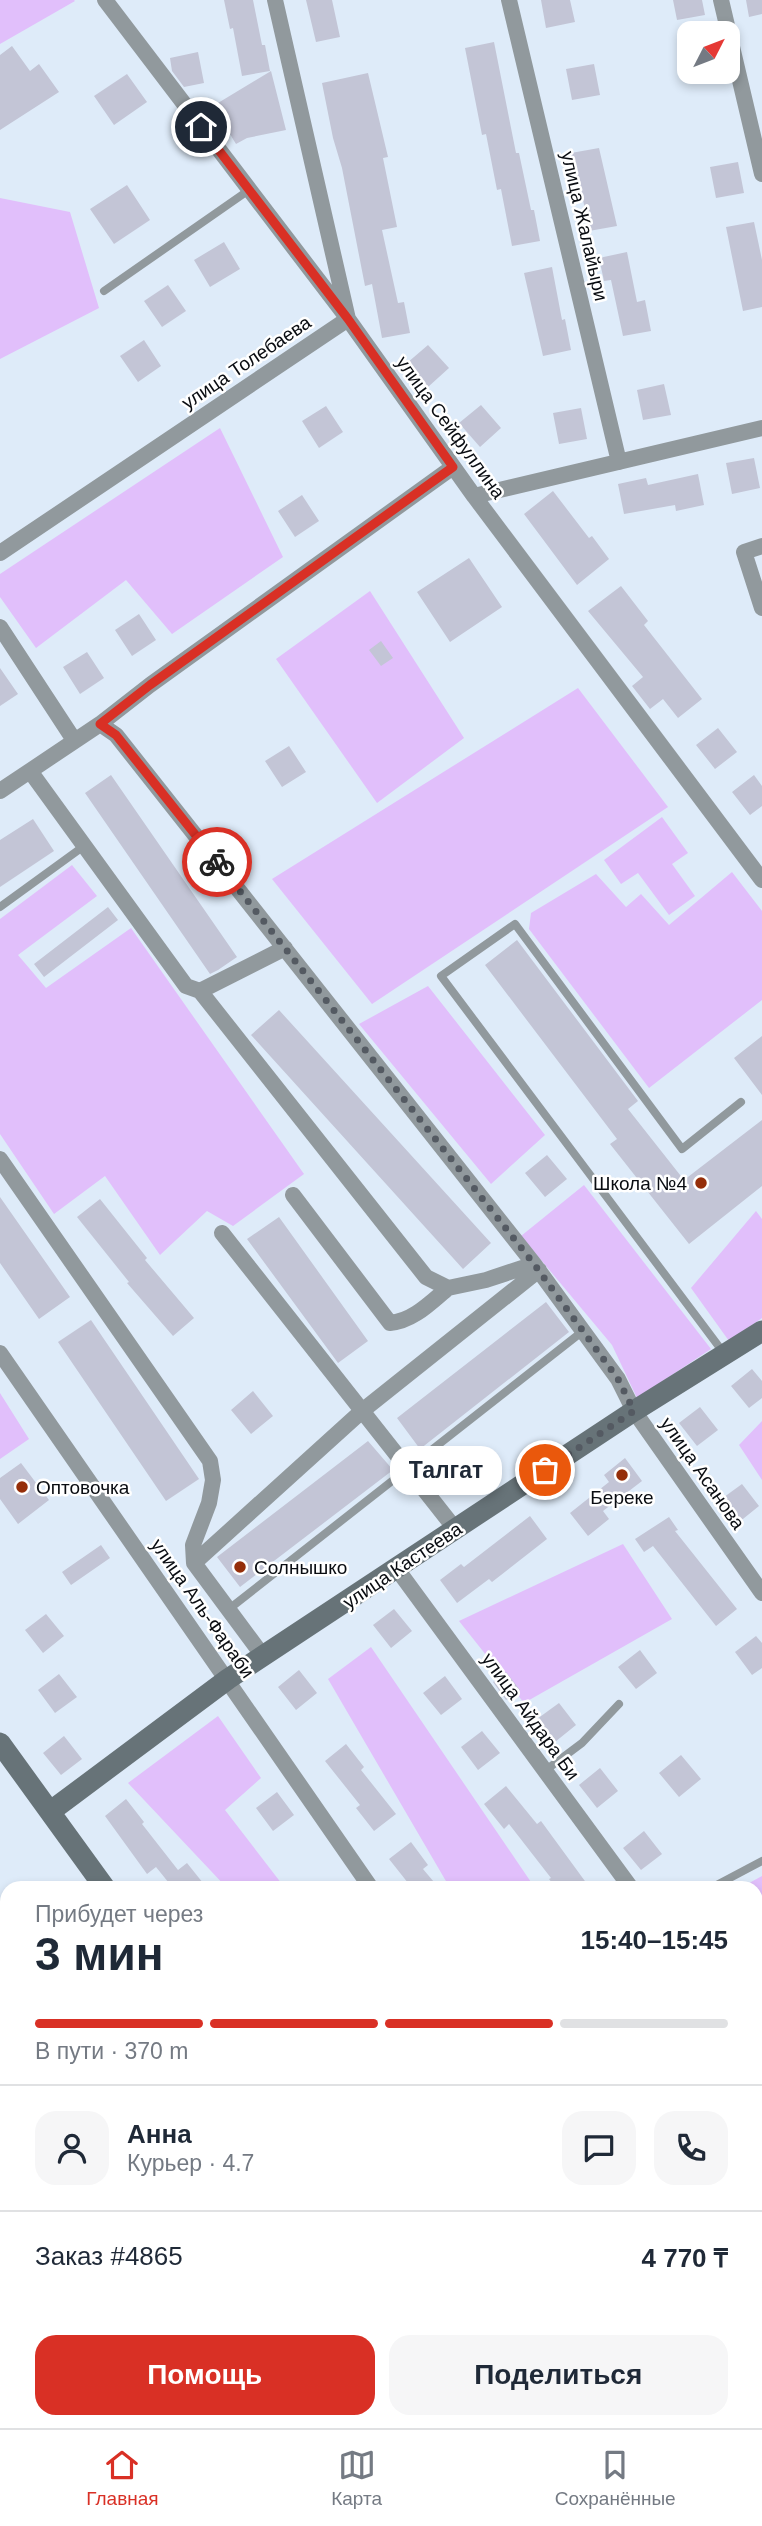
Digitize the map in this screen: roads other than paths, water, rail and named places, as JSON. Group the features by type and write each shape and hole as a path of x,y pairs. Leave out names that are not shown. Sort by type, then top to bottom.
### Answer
{"street":[{"name":"улица Сейфуллина","path":"105,0 348,319 474,496 762,880"},
{"path":"275,0 348,319"},
{"name":"улица Жалайыри","path":"509,0 619,462"},
{"path":"721,0 762,173"},
{"name":"улица Толебаева","path":"0,553 348,319"},
{"path":"474,496 762,428"},
{"path":"0,791 100,724 150,685 453,467"},
{"path":"762,546 744,551 762,608"},
{"path":"3,636 74,740"},
{"name":"улица Асанова","path":"100,724 116,735 536,1267 618,1379 634,1411 762,1593"},
{"path":"30,771 186,986 200,991 426,1276 448,1288"},
{"path":"200,991 285,947"},
{"path":"0,1159 210,1461 213,1480 209,1503 193,1545 194,1563 263,1656"},
{"path":"293,1195 390,1323 403,1322 448,1288 536,1267"},
{"path":"222,1233 456,1530"},
{"path":"194,1563 362,1411 536,1267"},
{"name":"улица Кастеева","path":"51,1811 228,1679 634,1411 762,1331"},
{"name":"улица Аль-Фараби","path":"0,1353 366,1881"},
{"name":"улица Айдара Би","path":"397,1569 626,1881"},
{"path":"0,1743 100,1881"}],"lane":[{"path":"104,291 249,190"},
{"path":"0,906 84,846"},
{"path":"725,1354 441,976 515,924 682,1149 741,1102"},
{"path":"229,1609 583,1331"},
{"path":"546,1770 582,1743 620,1704"},
{"path":"724,1881 762,1861"}],"place":[{"name":"Школа №4","path":"701,1183"},
{"name":"Талгат","path":"545,1470"},
{"name":"Береке","path":"622,1475"},
{"name":"Оптовочка","path":"22,1487"},
{"name":"Солнышко","path":"240,1567"}]}
